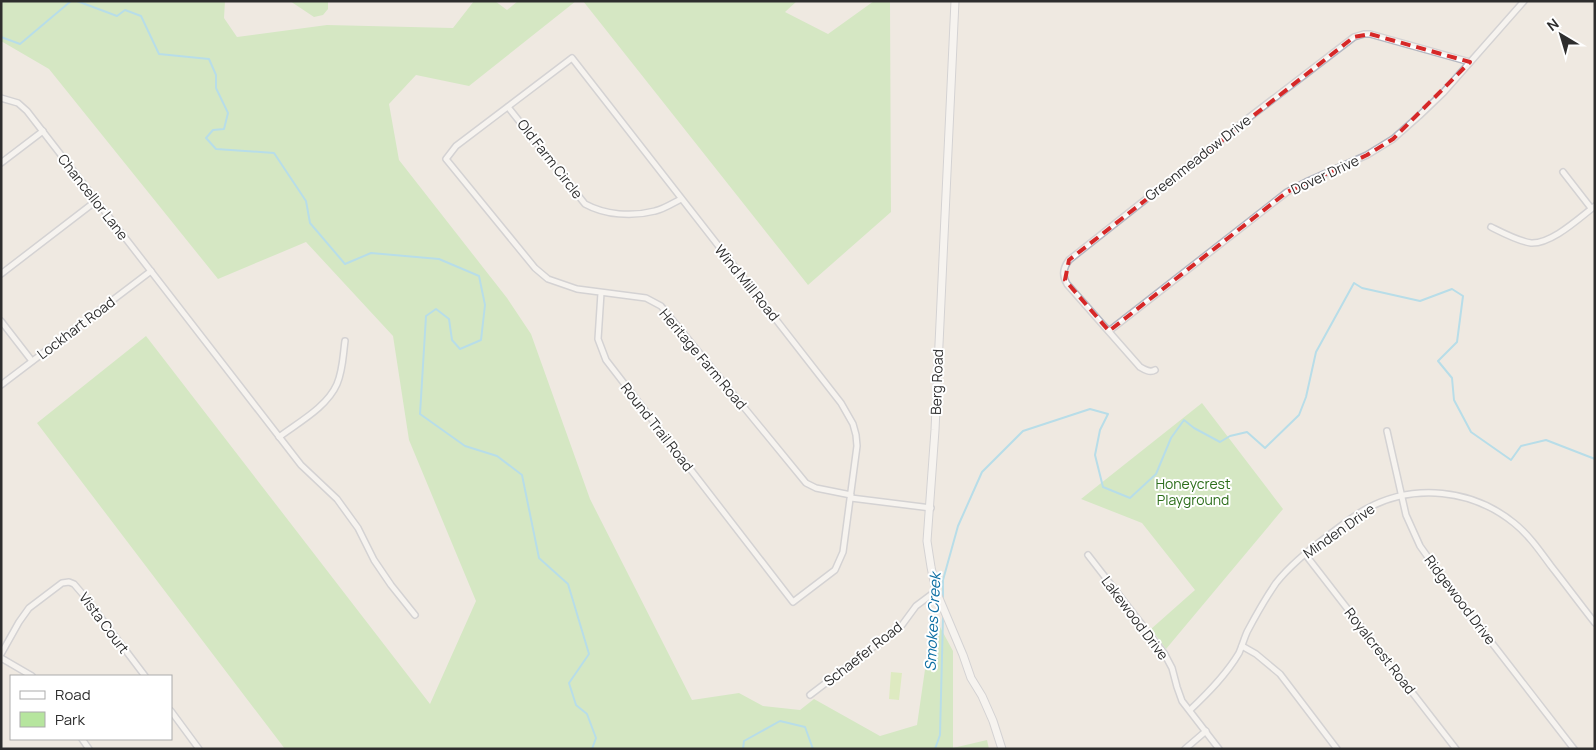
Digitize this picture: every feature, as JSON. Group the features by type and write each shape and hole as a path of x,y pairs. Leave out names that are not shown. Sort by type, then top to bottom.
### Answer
{"street":[{"name":"Berg Road","path":"955,1 931,508 927,541 930,567 936,591 971,678 982,696 993,721 1002,749"},
{"name":"Dover Drive","path":"1109,331 1287,192 1367,155 1393,139 1427,109 1524,1"},
{"name":"Greenmeadow Drive","path":"1155,370 1152,372 1146,371 1140,367 1065,280 1064,270 1069,260 1350,40 1359,35 1370,34 1470,62"},
{"name":"Wind Mill Road","path":"508,107 572,58 841,403 853,424 857,446 851,497 843,552 835,570 794,602 751,548"},
{"name":"Chancellor Lane","path":"1,98 11,100 22,106 301,465 337,500 358,528 374,560 415,615"},
{"name":"Heritage Farm Road","path":"508,107 456,146 446,159 535,268 548,279 577,289 646,298 661,306 806,483 816,488 851,497 931,508"},
{"name":"Old Farm Circle","path":"508,107 585,204 597,211 641,214 657,210 681,199"},
{"path":"1,163 42,131"},
{"path":"1491,227 1525,241 1538,242 1548,240 1558,234 1593,207 1563,172"},
{"path":"1,274 96,200"},
{"name":"Lockhart Road","path":"1,385 151,271"},
{"name":"Round Trail Road","path":"601,292 598,339 606,360 751,548"},
{"path":"1,321 32,362"},
{"path":"279,437 329,397 339,379 345,341"},
{"name":"Ridgewood Drive","path":"1387,431 1410,526 1432,564 1574,749"},
{"name":"Minden Drive","path":"1190,710 1227,670 1242,646 1257,613 1285,573 1305,554 1364,509 1401,495 1425,492 1463,496 1480,502 1504,516 1528,537 1595,623"},
{"name":"Royalcrest Road","path":"1305,554 1456,749"},
{"name":"Lakewood Drive","path":"1088,555 1168,660 1175,676 1179,694 1190,710"},
{"name":"Vista Court","path":"1,654 29,608 62,583 69,582 74,584 86,598 144,675"},
{"name":"Schaefer Road","path":"810,695 902,625 916,606 936,591"},
{"path":"1242,646 1256,654 1280,674 1338,749"},
{"path":"1,658 30,675"},
{"path":"1190,710 1220,749"},
{"path":"172,712 199,749"},
{"path":"1185,749 1206,731"}],"highlighted area":[{"path":"1370,34 1470,62 1393,139 1367,155 1287,192 1109,331 1065,280 1069,260 1354,37"}],"green space":[{"path":"1,1 225,1 224,18 237,37 327,25 453,28 474,1 495,1 507,10 518,1 576,1 469,86 416,75 389,104 399,160 507,298 531,334 590,499 692,700 739,693 763,706 800,710 814,699 880,736 917,725 933,614 953,651 953,748 987,740 989,749 285,749 37,423 146,336 430,704 476,601 409,440 393,336 306,242 218,279 49,69 1,41"},
{"path":"290,1 328,1 328,9 323,15 314,17"},
{"path":"583,1 797,1 785,12 828,34 874,1 890,1 891,212 808,285"},
{"name":"Honeycrest Playground","path":"1202,403 1283,509 1166,649 1151,629 1195,590 1142,523 1081,499"},
{"path":"891,672 902,673 899,700 889,699"}],"waterway":[{"name":"Smokes Creek","path":"1,37 20,44 71,1"},
{"name":"Smokes Creek","path":"77,1 117,16 125,10 141,16 159,54 209,59 216,75 216,88 228,113 224,129 213,130 206,138 216,149 274,153 306,201 310,223 345,264 371,253 439,259 479,276 485,305 481,340 460,349 452,340 449,319 436,309 426,316 420,414 465,446 497,456 522,475 539,558 568,584 589,654 569,683 576,705 587,714 596,738 592,749"},
{"name":"Smokes Creek","path":"943,600 943,580 958,526 982,472 1023,431 1090,409 1108,414 1100,430 1095,455 1103,487 1130,498 1156,474 1171,438 1184,420 1194,428 1220,442 1230,436 1247,432 1265,448 1299,415 1306,397 1316,352 1354,283 1362,288 1420,301 1452,289 1463,296 1457,342 1438,361 1452,378 1454,400 1471,432 1511,460 1521,446 1546,440 1595,459"},
{"name":"Smokes Creek","path":"935,749 940,735 943,617"},
{"name":"Smokes Creek","path":"743,749 744,741 780,721 805,727 813,749"}]}
